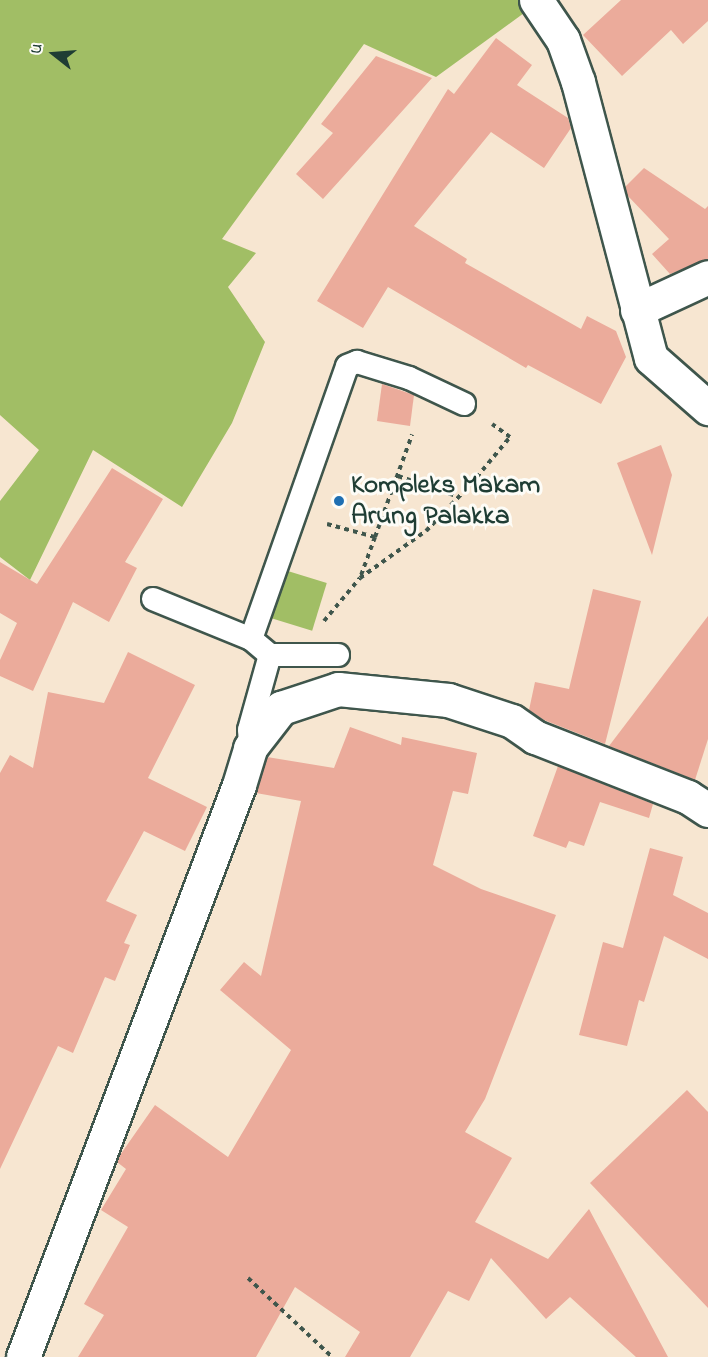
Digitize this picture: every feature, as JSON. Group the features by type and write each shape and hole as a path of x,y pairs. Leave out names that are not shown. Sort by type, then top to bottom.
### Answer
{"street":[{"path":"536,0 563,40 578,82 651,358 708,408"},
{"path":"637,310 708,277"},
{"path":"23,1357 239,785 250,748 281,708 338,689 397,692 478,707 535,737 688,797 708,810"}],"lane":[{"path":"251,639 351,363 409,378 464,404"},
{"path":"153,599 251,639 270,655 338,655"},
{"path":"250,748 249,730 270,655"}],"path":[{"path":"315,655 326,615 360,578 426,531 459,497 510,437 464,404"},
{"path":"360,578 412,435"},
{"path":"398,476 459,497"},
{"path":"295,514 375,537"},
{"path":"248,1278 332,1357"}],"green space":[{"path":"0,0 527,0 535,5 436,77 364,44 222,239 256,253 228,287 265,342 232,423 182,507 93,450 30,580 0,557 0,501 39,450 0,415"},
{"path":"278,568 327,583 312,631 263,616"}],"building":[{"path":"621,0 708,0 708,21 683,44 671,30 622,76 583,35"},
{"path":"496,38 532,65 517,85 568,118 571,128 544,168 491,132 414,226 467,259 465,263 581,329 587,316 616,331 626,357 601,404 528,365 526,368 388,287 363,328 317,301 448,89 454,94"},
{"path":"376,56 432,78 323,199 296,174 333,133 321,124"},
{"path":"644,168 705,209 708,206 708,259 670,274 652,254 669,239 627,195 625,187"},
{"path":"382,384 414,395 410,426 377,421"},
{"path":"661,445 672,475 652,555 617,463"},
{"path":"112,468 163,499 125,562 137,568 109,622 73,602 33,691 0,676 0,660 17,623 0,613 0,562 37,584"},
{"path":"593,589 641,601 605,744 544,720 529,710 535,682 569,689"},
{"path":"708,616 708,739 695,780 609,746"},
{"path":"128,652 195,685 148,778 207,807 185,851 144,831 106,901 137,915 124,943 130,945 115,981 105,977 73,1053 58,1046 0,1169 0,773 10,755 33,768 48,692 104,703"},
{"path":"350,727 401,745 402,737 477,753 468,794 453,791 433,865 481,889 556,915 485,1099 465,1132 512,1158 475,1222 548,1259 589,1209 668,1357 636,1357 570,1297 546,1319 491,1258 469,1301 448,1291 410,1357 345,1357 360,1332 295,1287 256,1357 78,1357 104,1315 84,1304 128,1227 101,1210 126,1169 117,1162 118,1158 155,1105 228,1157 291,1050 220,990 244,962 261,976 301,801 256,793 267,757 334,768"},
{"path":"558,766 653,804 649,818 600,802 584,846 569,841 566,848 533,836"},
{"path":"650,848 683,857 673,895 708,913 708,959 664,936 644,1002 639,1000 627,1046 579,1035 603,942 623,948"},
{"path":"687,1090 708,1112 708,1308 590,1183"}],"place":[{"name":"Kompleks Makam Arung Palakka","path":"339,501"}]}
